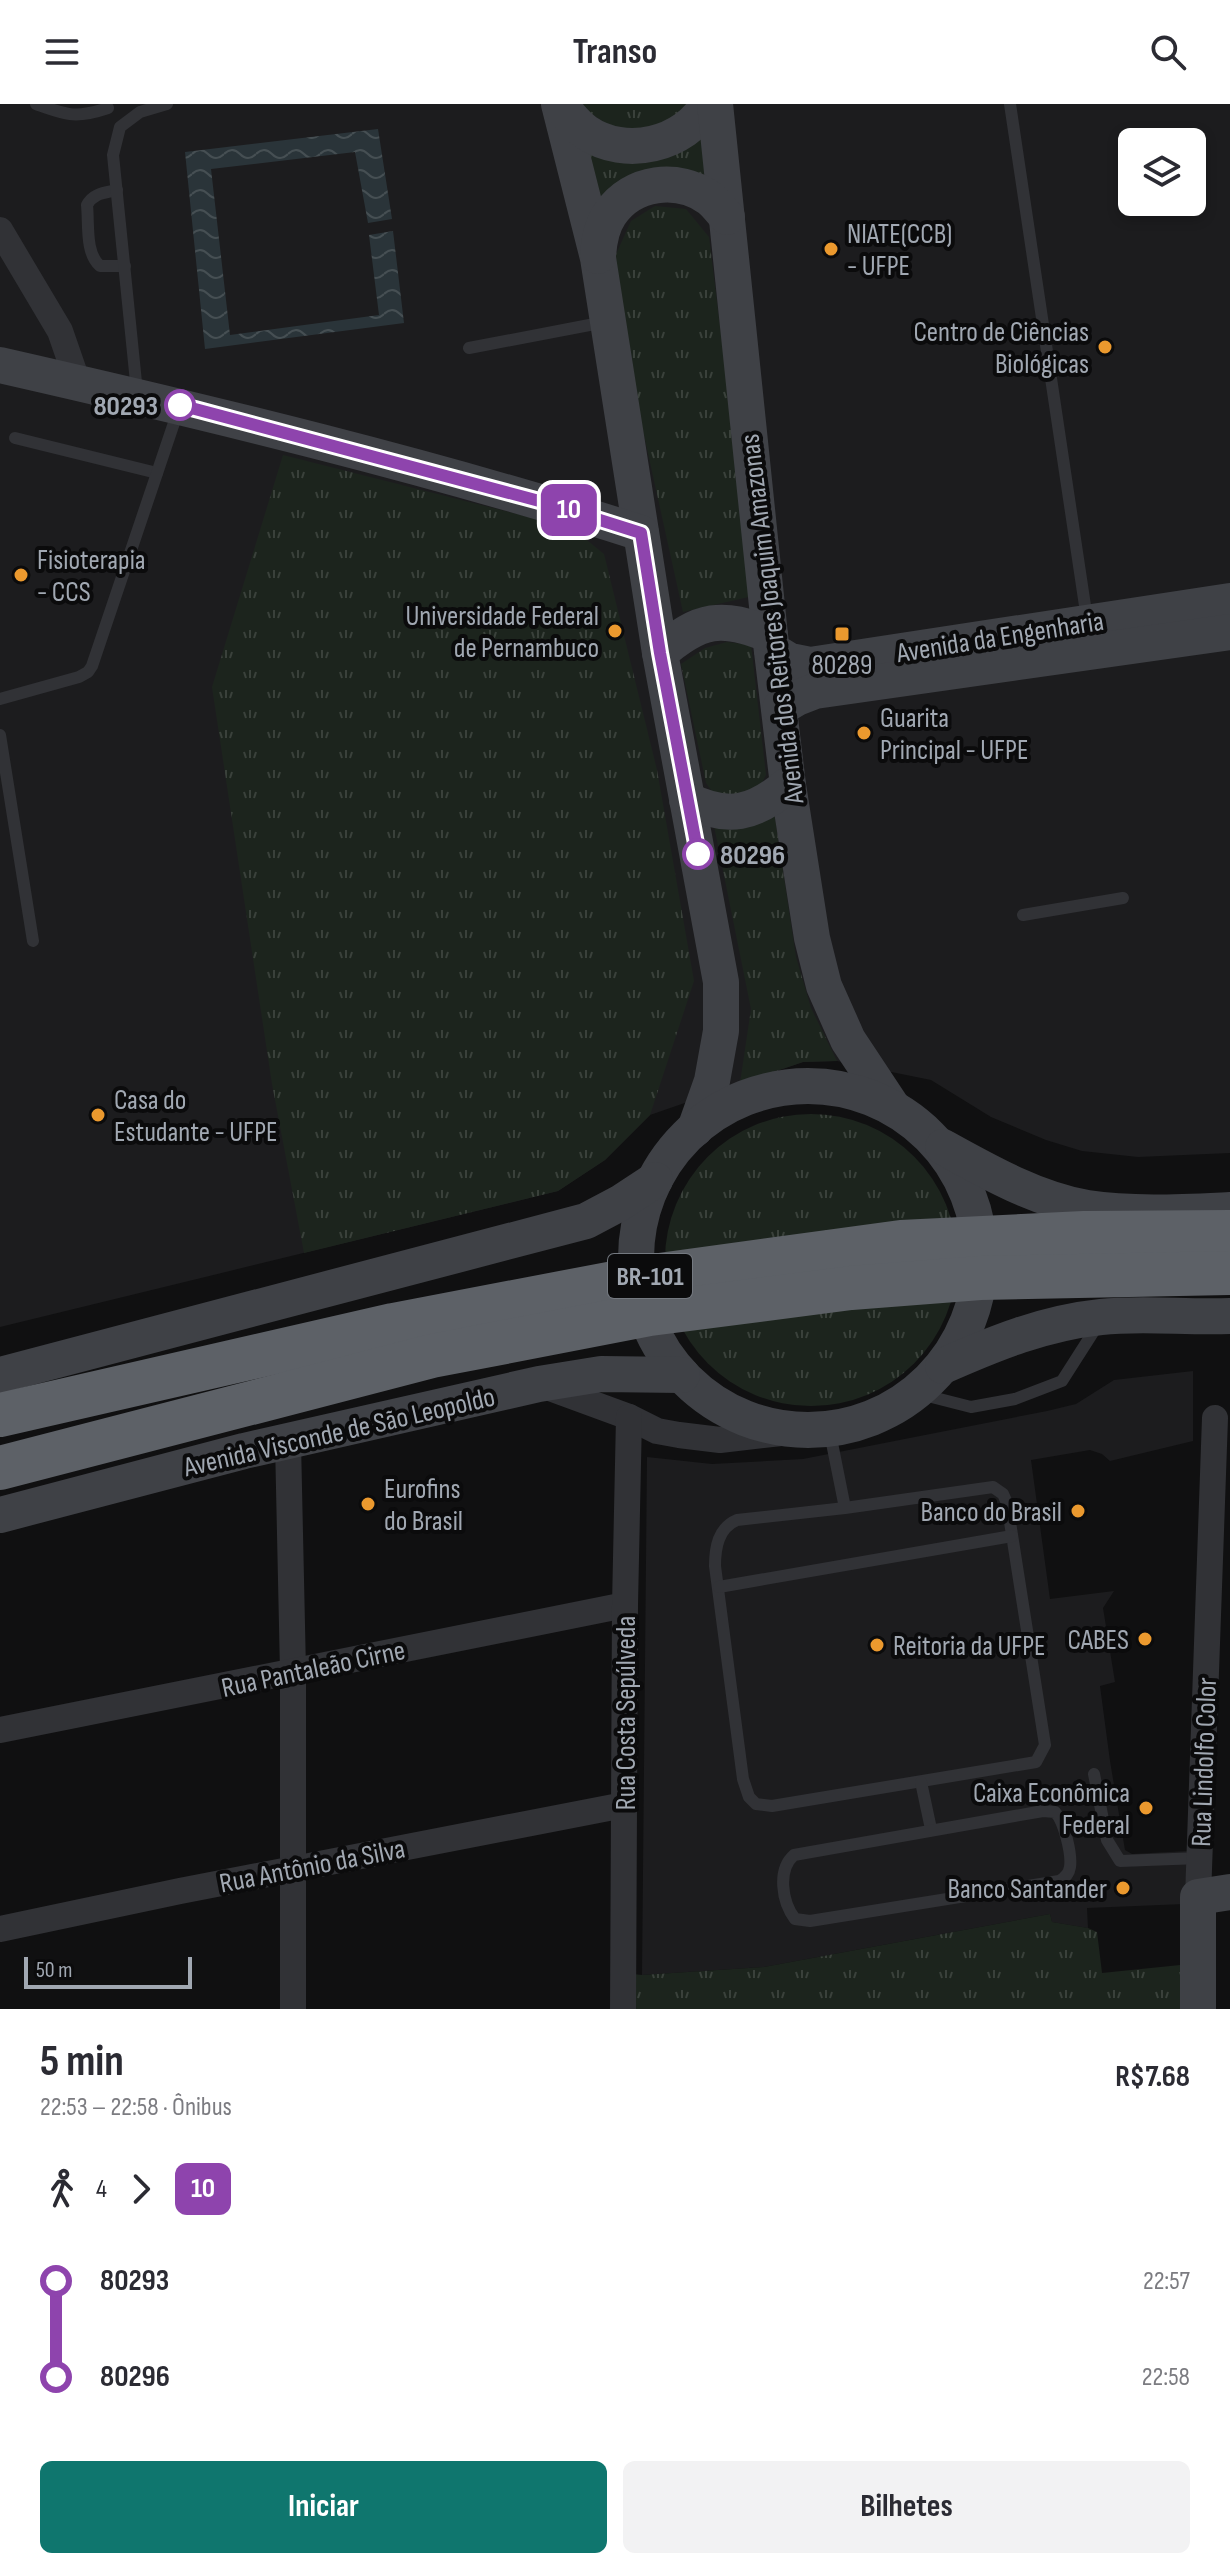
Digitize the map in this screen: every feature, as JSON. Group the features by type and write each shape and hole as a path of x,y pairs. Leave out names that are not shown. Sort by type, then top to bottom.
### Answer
{"highway":[{"name":"BR-101","path":"0,1415 393,1325 645,1277 901,1242 1084,1233 1230,1232"},
{"name":"BR-101","path":"0,1468 432,1356 650,1314 851,1288 980,1278 1230,1273"}],"street":[{"path":"560,104 571,119 588,133 608,142 629,146 650,145 671,138 689,127 708,104"},
{"path":"560,104 598,258 660,653 721,982 721,1031 712,1081 695,1129"},
{"name":"Avenida dos Reitores Joaquim Amazonas","path":"715,104 771,642 788,785 812,938 824,986 848,1040 897,1112"},
{"path":"598,258 600,235 610,214 626,197 646,187 669,184 691,188 711,199 727,217"},
{"path":"0,230 60,331 78,383"},
{"path":"0,365 180,405 543,502 641,533"},
{"name":"Avenida da Engenharia","path":"660,653 683,633 712,622 742,623 771,642 790,661 810,665 1230,601"},
{"name":"Avenida da Engenharia","path":"780,708 815,691 1230,632"},
{"path":"687,800 707,810 729,813 751,810 771,800 788,785"},
{"path":"818,1429 758,1422 712,1400 682,1375 657,1343 644,1317 636,1290 633,1261 635,1233 655,1180 695,1129 723,1106 757,1090 792,1083 829,1084 865,1094 897,1112 938,1145 991,1174 1030,1190 1085,1207 1119,1211 1230,1210"},
{"path":"539,1384 629,1417 657,1431 720,1440 847,1426 883,1414 916,1393 943,1366 960,1341 979,1285 981,1255 969,1196 956,1169 938,1145"},
{"path":"0,1375 586,1221 655,1180"},
{"path":"943,1366 1047,1325 1103,1316 1230,1316"},
{"name":"Avenida Visconde de São Leopoldo","path":"0,1515 288,1442 539,1384 601,1374 682,1375"},
{"name":"Rua Costa Sepúlveda","path":"623,2009 629,1417"},
{"name":"Rua Lindolfo Color","path":"1198,2009 1214,1895 1200,1858 1215,1418"},
{"path":"288,1442 293,1671 293,2009"},
{"name":"Rua Pantaleão Cirne","path":"0,1730 625,1605"},
{"name":"Rua Antônio da Silva","path":"0,1929 624,1805"}],"lane":[{"path":"36,104 69,116 87,115 107,106 120,127"},
{"path":"138,396 113,155 120,127 140,112 167,104"},
{"path":"1010,104 1088,623"},
{"path":"117,190 96,195 87,205 91,253 100,266 125,266"},
{"path":"469,348 608,322"},
{"path":"0,699 79,677 92,666 180,405"},
{"path":"15,438 157,473"},
{"path":"0,735 33,941"},
{"path":"1023,915 1123,898"},
{"path":"916,1393 971,1407 1015,1399 1062,1381 1103,1316"},
{"path":"818,1429 845,1508"},
{"path":"993,1487 1003,1494 1007,1503 1045,1745 1036,1762 772,1806 756,1804 749,1797 743,1779 715,1548 728,1524 737,1520 845,1508 993,1487"},
{"path":"719,1587 1012,1536"},
{"path":"1094,1774 1107,1840 1120,1861 1200,1858"},
{"path":"921,1782 931,1829"},
{"path":"1043,1811 1055,1812 1064,1825 1071,1865 1066,1877 1043,1884 810,1921 795,1919 789,1911 782,1876 785,1863 794,1855 931,1829 1043,1811"}],"shaded area":[{"name":"Universidade Federal de Pernambuco","path":"0,104 1230,104 1230,1153 1138,1157 1082,1151 991,1117 931,1080 837,1061 803,1062 650,1115 605,1160 558,1191 0,1327"},
{"name":"Reitoria da UFPE","path":"1193,1371 1193,1441 1110,1461 1090,1450 1031,1460 1050,1599 1114,1591 1103,1608 1115,1682 1100,1686 1125,1850 1132,1854 1187,1851 1185,1904 1087,1908 1088,1928 1052,1922 1050,1914 764,1967 642,1975 647,1457 712,1464 803,1459 1076,1404 1114,1380"}],"green space":[{"path":"575,104 689,104 665,131 636,142"},
{"path":"704,117 713,187 603,213 576,142"},
{"path":"655,206 686,209 709,237 753,596 683,612 608,272 631,221"},
{"path":"283,455 572,528 604,554 657,770 694,981 650,1115 605,1160 558,1191 304,1253 272,1084 212,687"},
{"path":"727,642 751,645 766,775 756,794 714,794 706,783 681,664 705,648"},
{"path":"773,805 796,957 811,1008 837,1061 803,1062 740,1083 751,1009 712,816"},
{"path":"811,1114 853,1120 880,1131 904,1147 924,1167 940,1191 951,1218 957,1260 951,1302 940,1329 924,1353 904,1373 880,1389 853,1400 811,1406 769,1400 742,1389 718,1373 698,1353 682,1329 671,1302 665,1260 671,1218 682,1191 698,1167 718,1147 742,1131 769,1120"},
{"path":"1050,1914 1052,1922 1097,1932 1102,1973 1210,1962 1210,2009 623,2009 623,1973 642,1975 764,1967"}],"water":[{"path":"378,129 392,219 368,223 355,152 211,169 230,335 379,315 369,235 393,231 404,323 205,349 185,152"}],"bus line":[{"name":"10","path":"180,405 543,502 641,533 698,854"}],"place":[{"name":"NIATE(CCB) - UFPE","path":"831,249"},
{"name":"Centro de Ciências Biológicas","path":"1105,347"},
{"name":"80293","path":"180,405"},
{"name":"Fisioterapia - CCS","path":"21,575"},
{"name":"Universidade Federal de Pernambuco","path":"615,631"},
{"name":"80289","path":"842,634"},
{"name":"Guarita Principal - UFPE","path":"864,733"},
{"name":"80296","path":"698,854"},
{"name":"Casa do Estudante - UFPE","path":"98,1115"},
{"name":"Eurofins do Brasil","path":"368,1504"},
{"name":"Banco do Brasil","path":"1078,1511"},
{"name":"CABES","path":"1145,1639"},
{"name":"Reitoria da UFPE","path":"877,1645"},
{"name":"Caixa Econômica Federal","path":"1146,1808"},
{"name":"Banco Santander","path":"1123,1888"}]}
